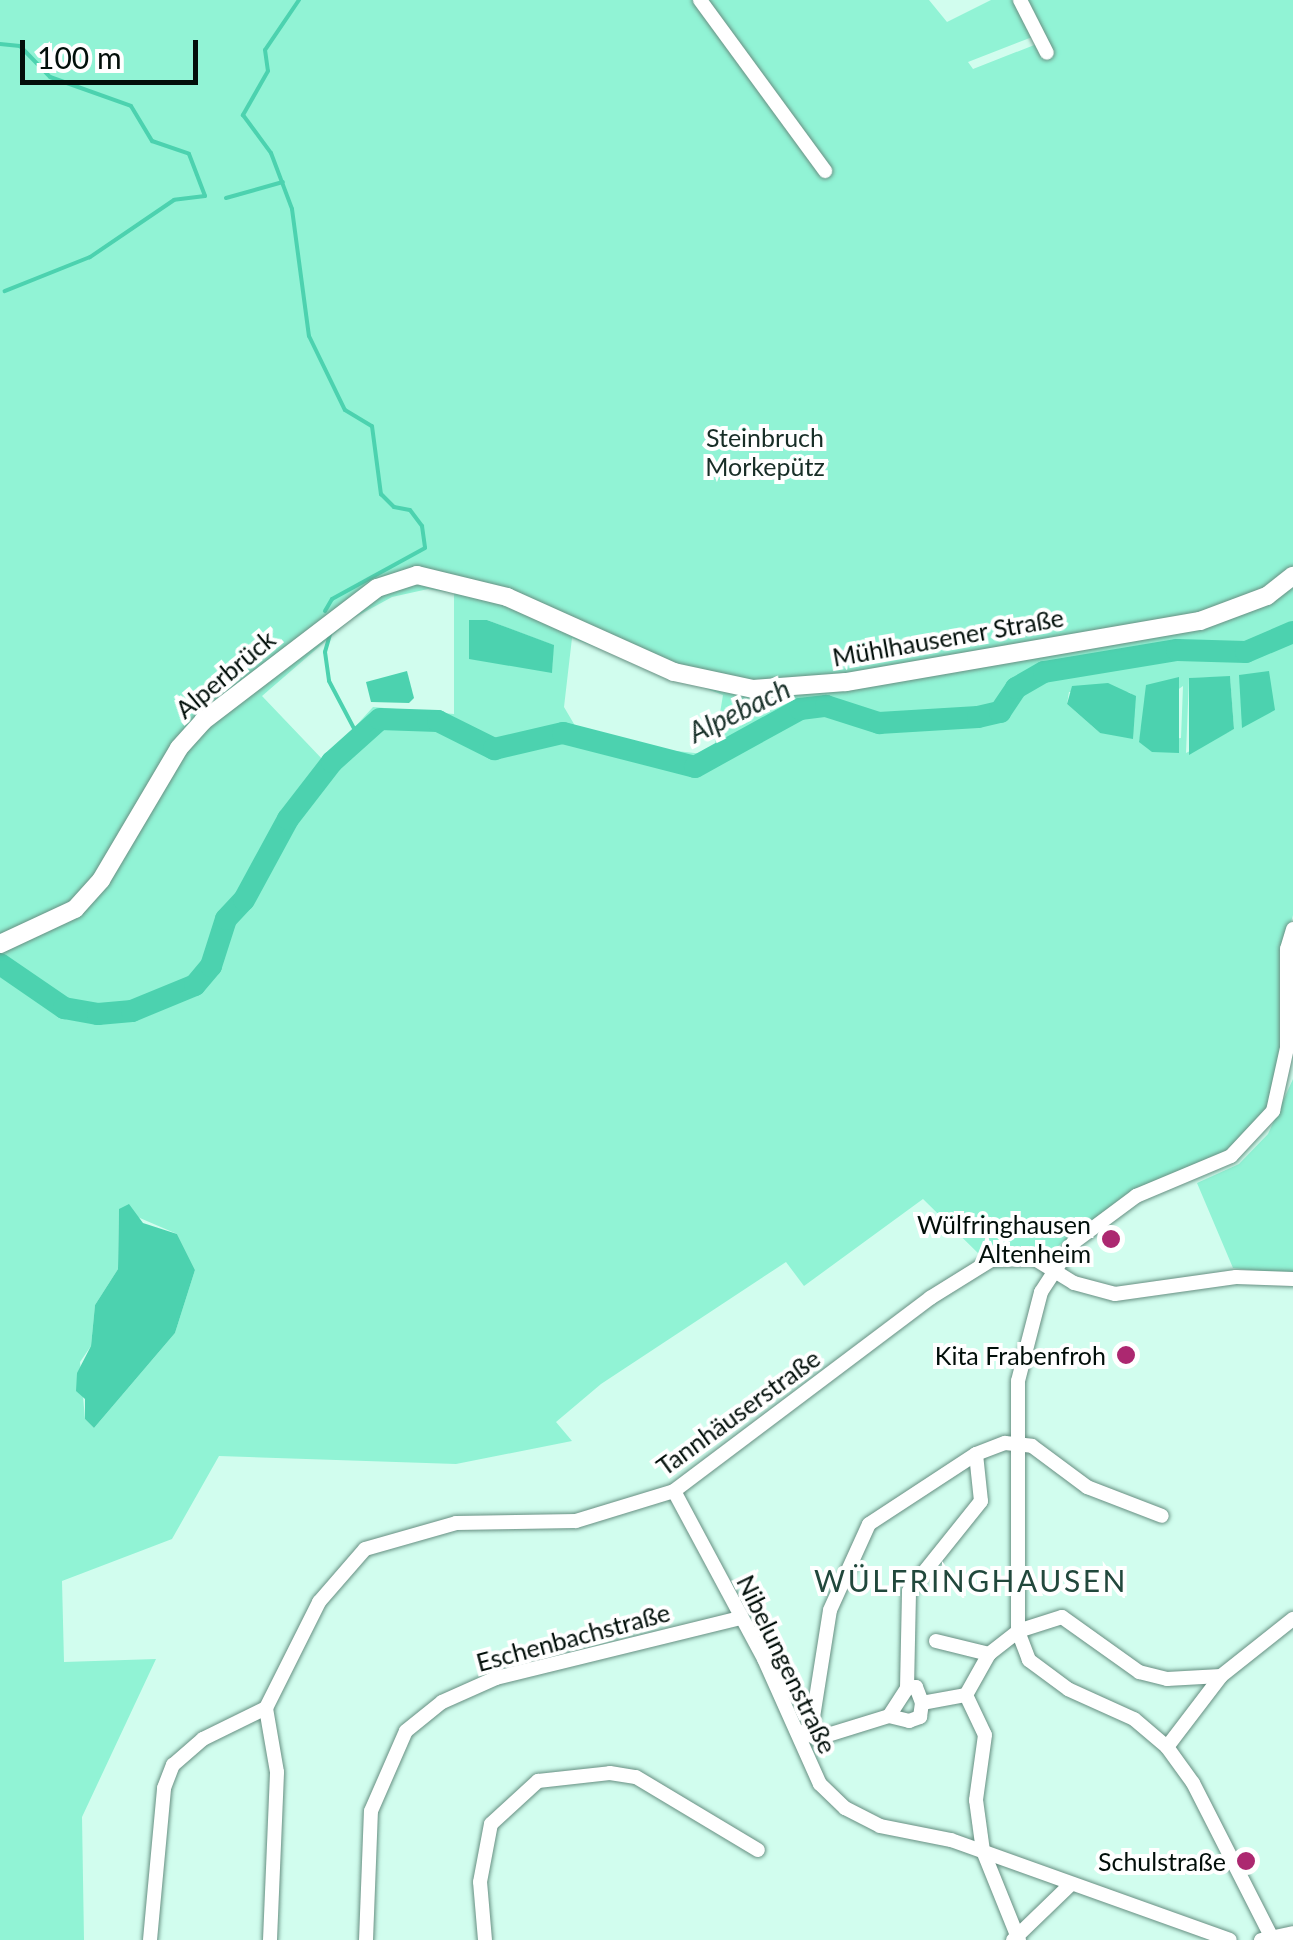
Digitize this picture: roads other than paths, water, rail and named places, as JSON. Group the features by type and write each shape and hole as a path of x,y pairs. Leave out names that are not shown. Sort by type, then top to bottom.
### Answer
{"main road":[{"name":"Alperbrück","path":"0,944 75,909 101,880 191,734 377,588 416,575 446,578 554,617"},
{"name":"Mühlhausener Straße","path":"554,617 707,682 753,690 802,687 1200,621 1268,596 1293,576"}],"street":[{"path":"700,0 825,172"},
{"path":"1020,0 1047,53"},
{"path":"1293,929 1287,949 1288,1048 1272,1111 1231,1156 1106,1214 1051,1270 1022,1347 1017,1444 1023,1554 1018,1631 1030,1660 1045,1674 1134,1719 1166,1747 1192,1783 1269,1939 1293,1933"},
{"name":"Tannhäuserstraße","path":"266,1708 319,1602 365,1549 456,1524 576,1521 674,1491 930,1298 991,1260 1035,1260 1115,1294 1236,1276 1293,1279"},
{"path":"907,1688 916,1687 922,1704 920,1717 889,1716 807,1737 830,1610 869,1524 976,1454 1017,1444 1032,1446 1107,1498 1162,1516"},
{"path":"889,1716 907,1688 909,1591 981,1501 976,1454"},
{"name":"Nibelungenstraße","path":"674,1491 807,1737 820,1784 845,1808 880,1826 983,1851 1212,1938 1230,1940"},
{"path":"922,1704 966,1695 989,1654 1018,1631 1062,1616 1139,1672 1167,1679 1221,1676"},
{"name":"Eschenbachstraße","path":"366,1940 371,1811 406,1732 442,1702 496,1678 740,1618"},
{"path":"1166,1747 1221,1676 1293,1619"},
{"path":"936,1641 989,1654"},
{"path":"966,1695 985,1735 976,1800 983,1851 1017,1939 1070,1885"},
{"path":"150,1940 164,1788 172,1764 203,1739 266,1708 277,1772 270,1940"},
{"path":"486,1940 480,1882 491,1824 538,1782 610,1773 636,1777 758,1850"}],"waterway":[{"path":"299,0 265,50 268,71 243,115 271,153 292,209 309,336 345,410 372,426 381,494 394,507 410,510 422,526 425,548 332,599 325,611"},
{"path":"0,44 20,46 50,77 131,106 152,141 189,154 205,196 174,200 90,257 5,291"},
{"path":"226,198 283,182"},
{"path":"331,631 325,652 329,681 359,738"},
{"name":"Alpebach","path":"0,964 64,1008 98,1014 132,1011 195,985 211,966 226,919 244,900 288,819 332,762 380,719 438,721 494,749 563,733 695,767 800,709 826,706 879,723 978,717 1000,712 1016,688 1044,672 1177,650 1246,652 1293,632"}],"place":[{"name":"Wülfringhausen Altenheim","path":"1111,1239"},
{"name":"Kita Frabenfroh","path":"1126,1355"},
{"name":"Schulstraße","path":"1246,1861"}],"district":[{"name":"WÜLFRINGHAUSEN","path":"971,1580"}],"park label":[{"name":"Steinbruch Morkepütz","path":"765,452"}]}
